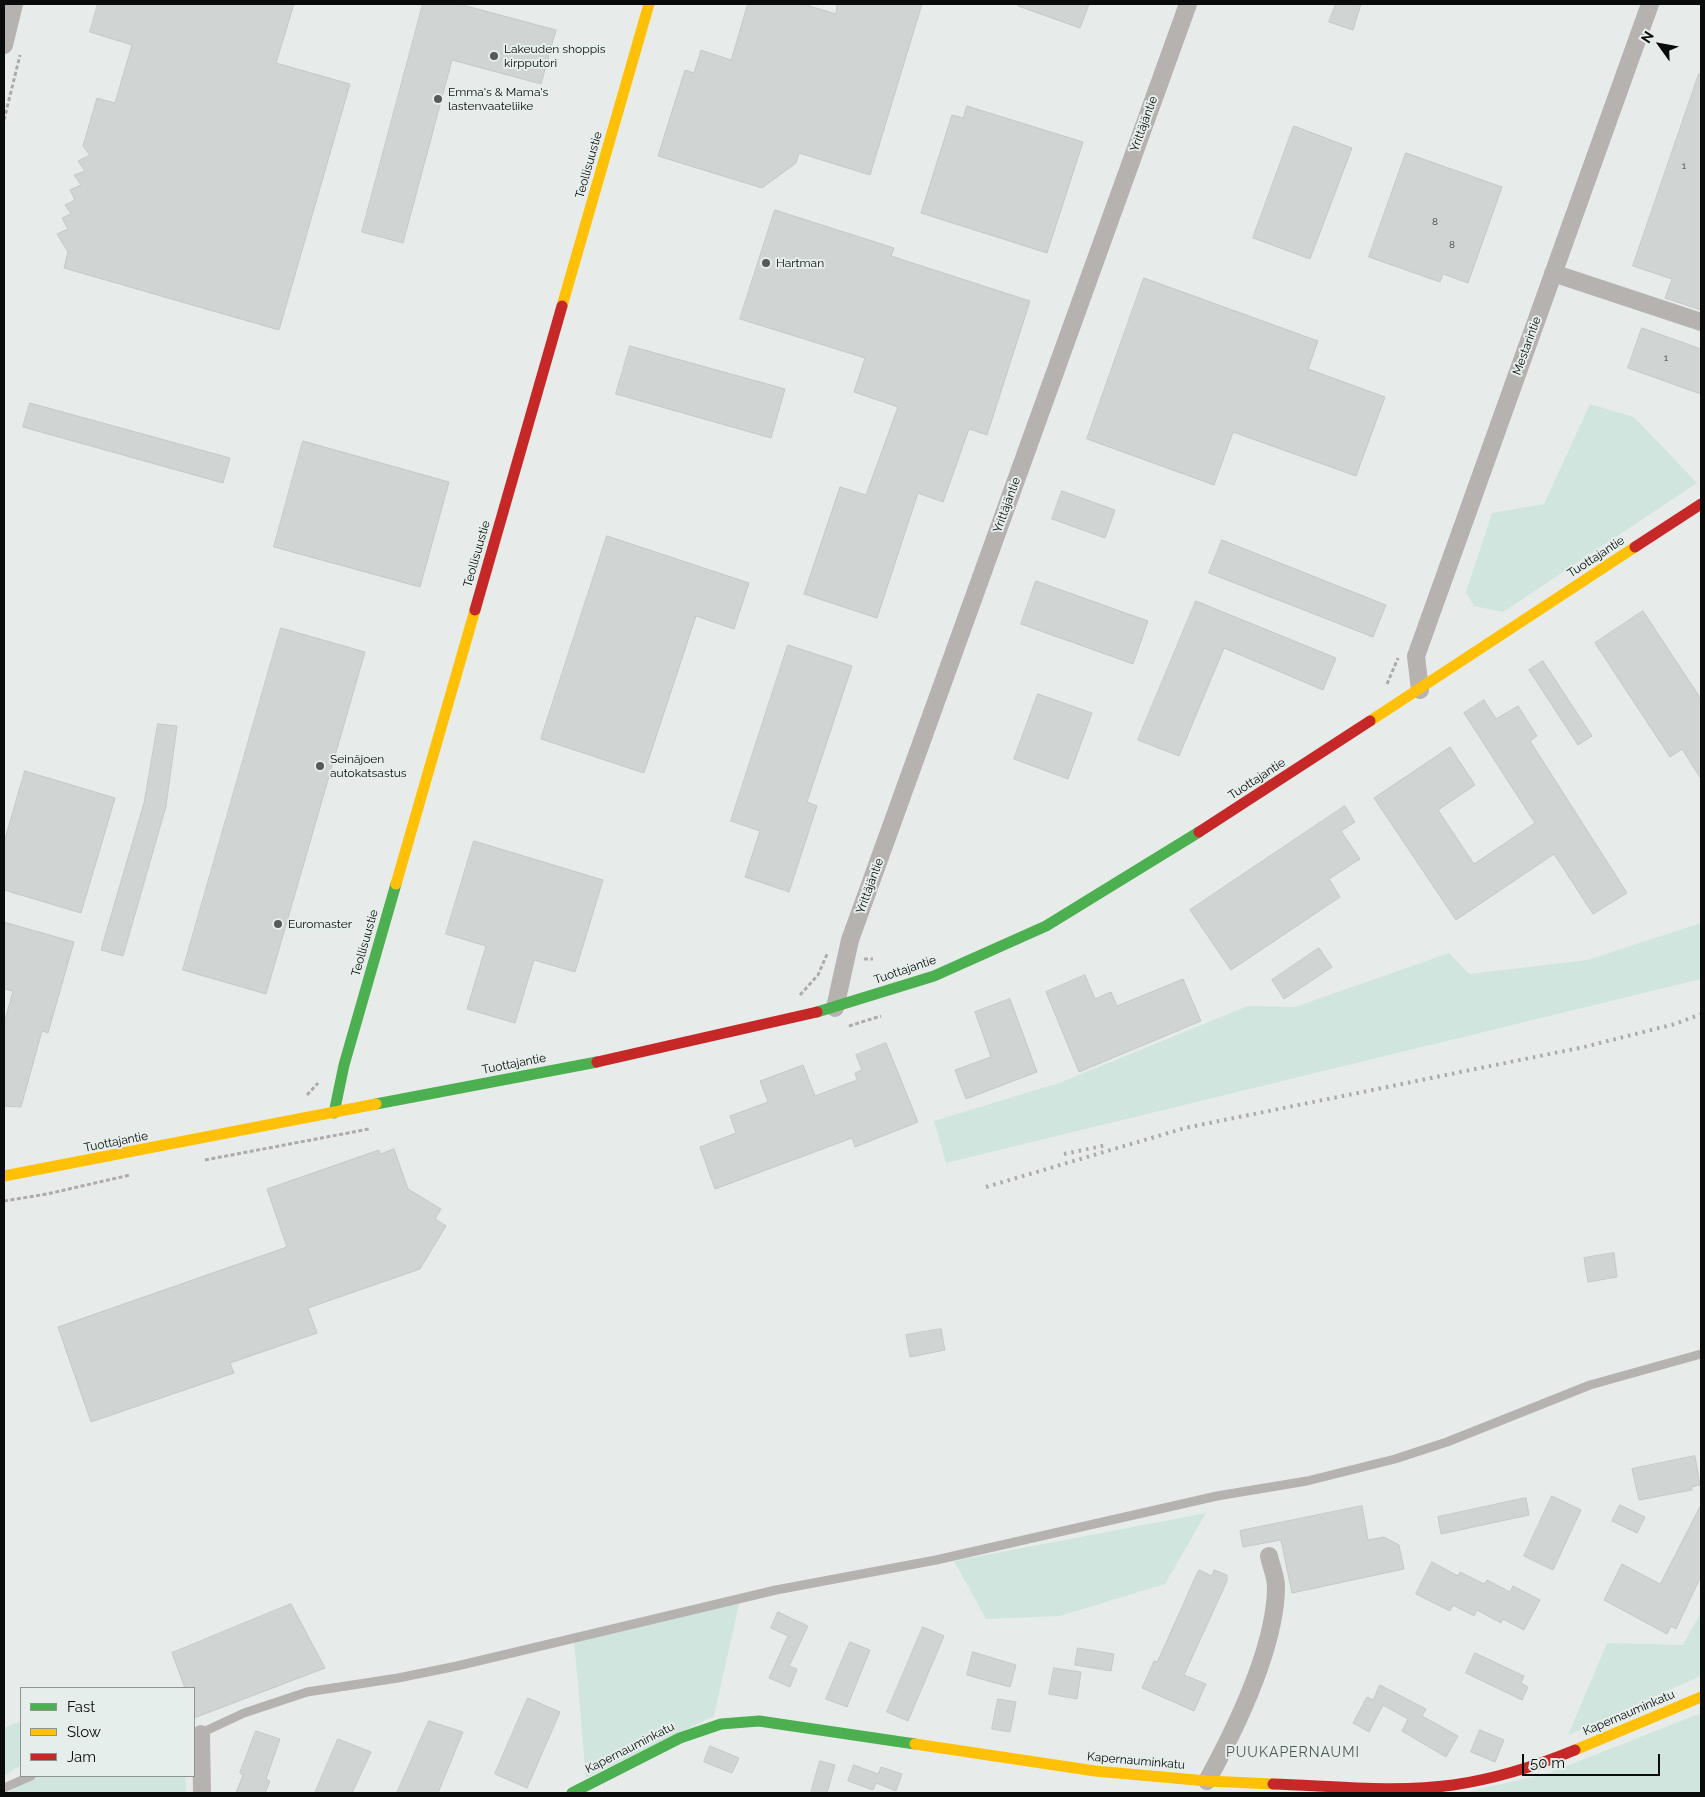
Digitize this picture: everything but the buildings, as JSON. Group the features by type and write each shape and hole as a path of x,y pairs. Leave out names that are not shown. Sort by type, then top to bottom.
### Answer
{"street":[{"path":"4,45 14,4"},
{"name":"Teollisuustie","path":"334,1112 344,1065 648,4"},
{"name":"Yrittäjäntie","path":"835,1008 850,940 1188,4"},
{"name":"Mestarintie","path":"1420,690 1416,656 1650,4"},
{"path":"1553,273 1701,322"},
{"name":"Tuottajantie","path":"4,1176 605,1060 835,1008 934,976 1046,926 1215,823 1701,504"},
{"path":"1207,1781 1242,1709 1274,1622 1276,1584 1269,1556"},
{"name":"Kapernauminkatu","path":"572,1793 680,1738 721,1724 759,1722 1095,1771 1207,1781 1358,1788 1452,1785 1520,1771 1558,1758 1701,1697"},
{"path":"198,1734 202,1793"}],"lane":[{"path":"198,1734 244,1713 307,1692 457,1666 776,1590 936,1560 1217,1496 1307,1481 1396,1459 1447,1442 1590,1385 1701,1354"},
{"path":"4,1788 29,1777"}],"path":[{"path":"4,120 21,52"},
{"path":"1385,686 1400,653"},
{"path":"843,1027 888,1014"},
{"path":"197,1162 376,1127"},
{"path":"4,1200 47,1194 131,1175"}],"green space":[{"path":"1590,404 1634,417 1697,483 1503,612 1474,606 1466,592 1492,513 1544,504"},
{"path":"1701,923 1701,979 946,1163 934,1121 1059,1083 1248,1006 1295,1007 1449,953 1469,974 1587,960"},
{"path":"1206,1513 1165,1584 1060,1616 986,1619 954,1561"},
{"path":"740,1600 714,1716 586,1778 574,1640"},
{"path":"1701,1612 1701,1676 1568,1735 1607,1643 1683,1645"},
{"path":"1701,1713 1701,1793 1463,1793 1549,1773"},
{"path":"20,1721 20,1766 4,1776 4,1728"},
{"path":"34,1777 185,1777 186,1793 7,1793"}],"railway":[{"path":"986,1187 1185,1128 1584,1047 1675,1024 1701,1014"},
{"path":"1064,1154 1107,1145"}],"traffic: fast":[{"path":"817,1012 934,976 1046,926 1199,832"},
{"path":"334,1113 344,1065 396,884"},
{"path":"376,1104 597,1062"},
{"path":"572,1793 680,1738 721,1724 759,1721 915,1744"}],"traffic: slow":[{"path":"562,306 649,4"},
{"path":"1370,721 1635,547"},
{"path":"396,884 475,610"},
{"path":"4,1176 376,1104"},
{"path":"1575,1750 1701,1697"},
{"path":"915,1744 1095,1771 1207,1781 1273,1784"}],"traffic: jam":[{"path":"475,610 562,306"},
{"path":"1635,547 1701,504"},
{"path":"1199,832 1370,721"},
{"path":"597,1062 817,1012"},
{"path":"1273,1784 1386,1789 1453,1785 1515,1771 1575,1750"}],"place":[{"name":"Lakeuden shoppis kirpputori","path":"494,56"},
{"name":"Emma's & Mama's lastenvaateliike","path":"438,99"},
{"name":"Hartman","path":"766,263"},
{"name":"Seinäjoen autokatsastus","path":"320,766"},
{"name":"Euromaster","path":"278,924"}],"district":[{"name":"PUUKAPERNAUMI","path":"1293,1753"}]}
